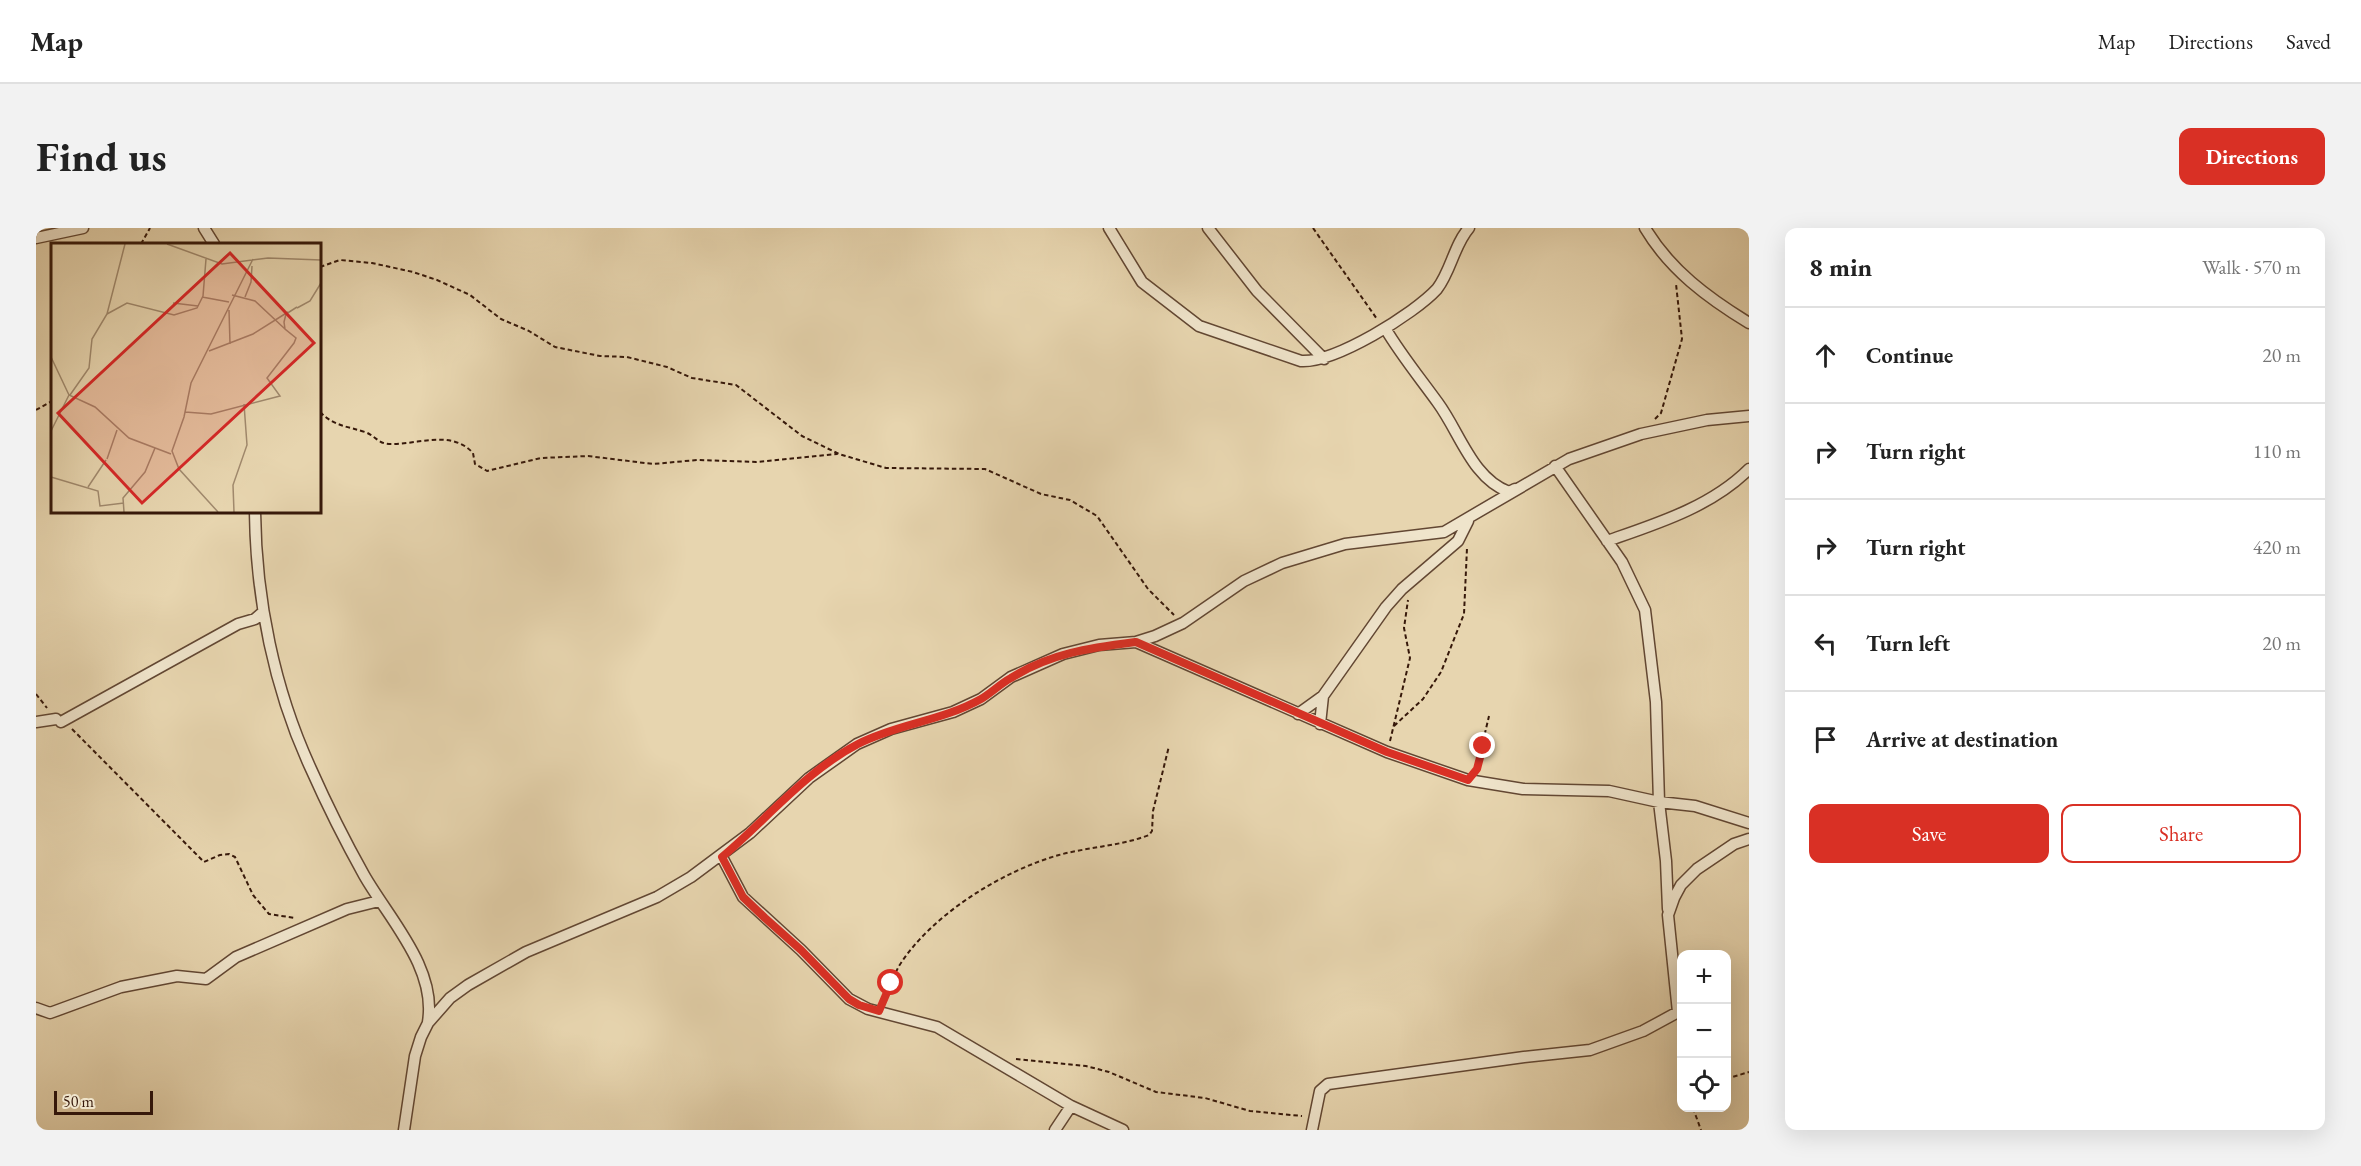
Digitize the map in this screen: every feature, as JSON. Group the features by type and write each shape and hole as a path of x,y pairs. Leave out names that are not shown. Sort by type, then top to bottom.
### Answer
{"street":[{"path":"36,238 83,228"},
{"path":"204,228 213,243"},
{"path":"1109,228 1142,282 1199,326 1302,361 1324,359 1385,328 1437,288 1462,236 1469,228"},
{"path":"1208,228 1257,291 1324,359"},
{"path":"1646,228 1656,246 1696,287 1749,323"},
{"path":"1385,328 1440,405 1479,469 1499,488 1509,492 1555,466 1641,434 1707,420 1749,416"},
{"path":"1555,466 1634,581 1645,610 1656,702 1659,802 1677,1004"},
{"path":"1607,541 1662,523 1720,492 1749,469"},
{"path":"428,1023 450,998 494,970 526,952 657,897 722,857 809,778 857,744 891,729 953,712 981,699 1011,677 1064,654 1099,645 1136,642 1183,623 1244,581 1314,551 1378,538 1444,532 1468,520 1515,489"},
{"path":"255,513 255,553 263,612 288,711 310,767 380,900 421,969 431,1004 428,1023 415,1056 404,1130"},
{"path":"1298,714 1323,696 1386,607 1402,589 1458,541 1468,520"},
{"path":"36,722 59,720 238,624 255,619 263,612"},
{"path":"1136,642 1387,752 1468,780 1523,789 1609,791 1706,809 1749,823"},
{"path":"1320,724 1323,696"},
{"path":"1668,915 1679,887 1697,869 1734,844 1749,840"},
{"path":"722,857 743,897 801,950 849,999 859,1005 937,1027 1071,1106 1123,1130"},
{"path":"36,1008 50,1013 121,987 163,977 206,979 236,957 347,909 380,900"},
{"path":"1312,1130 1320,1091 1328,1084 1590,1050 1627,1038 1677,1013"},
{"path":"1055,1130 1071,1106"}],"path":[{"path":"142,243 150,228"},
{"path":"1313,228 1385,328"},
{"path":"321,267 340,260 372,263 413,272 438,280 470,295 501,319 529,331 555,347 600,356 627,357 667,367 692,378 736,385 802,436 839,454 886,468 985,469 1024,488 1084,506 1097,516 1148,589 1183,623"},
{"path":"1641,434 1661,413 1681,348 1680,315 1672,264"},
{"path":"36,410 51,402"},
{"path":"321,413 334,424 366,433 381,442 436,440 461,444 473,453 475,464 487,471 541,458 588,456 653,464 697,460 756,462 839,454"},
{"path":"1394,726 1433,686 1464,614 1467,542"},
{"path":"1387,752 1410,658 1404,628 1408,599"},
{"path":"36,694 59,720 71,728 204,862 220,855 229,854 235,857 253,895 269,914 298,919 310,926"},
{"path":"1468,780 1479,763 1489,716"},
{"path":"879,1011 907,955 943,918 995,882 1019,869 1061,855 1149,835 1153,827 1153,812 1169,746"},
{"path":"1013,1058 1086,1066 1116,1074 1156,1092 1205,1098 1250,1111 1315,1117"},
{"path":"1731,1077 1749,1072"},
{"path":"1695,1112 1701,1130"}],"route":[{"path":"891,983 879,1011 868,1009 849,999 823,971 743,897 722,857 809,778 857,744 891,729 953,712 981,699 1011,677 1064,654 1099,645 1136,642 1387,752 1468,780 1477,769 1483,746"}]}
